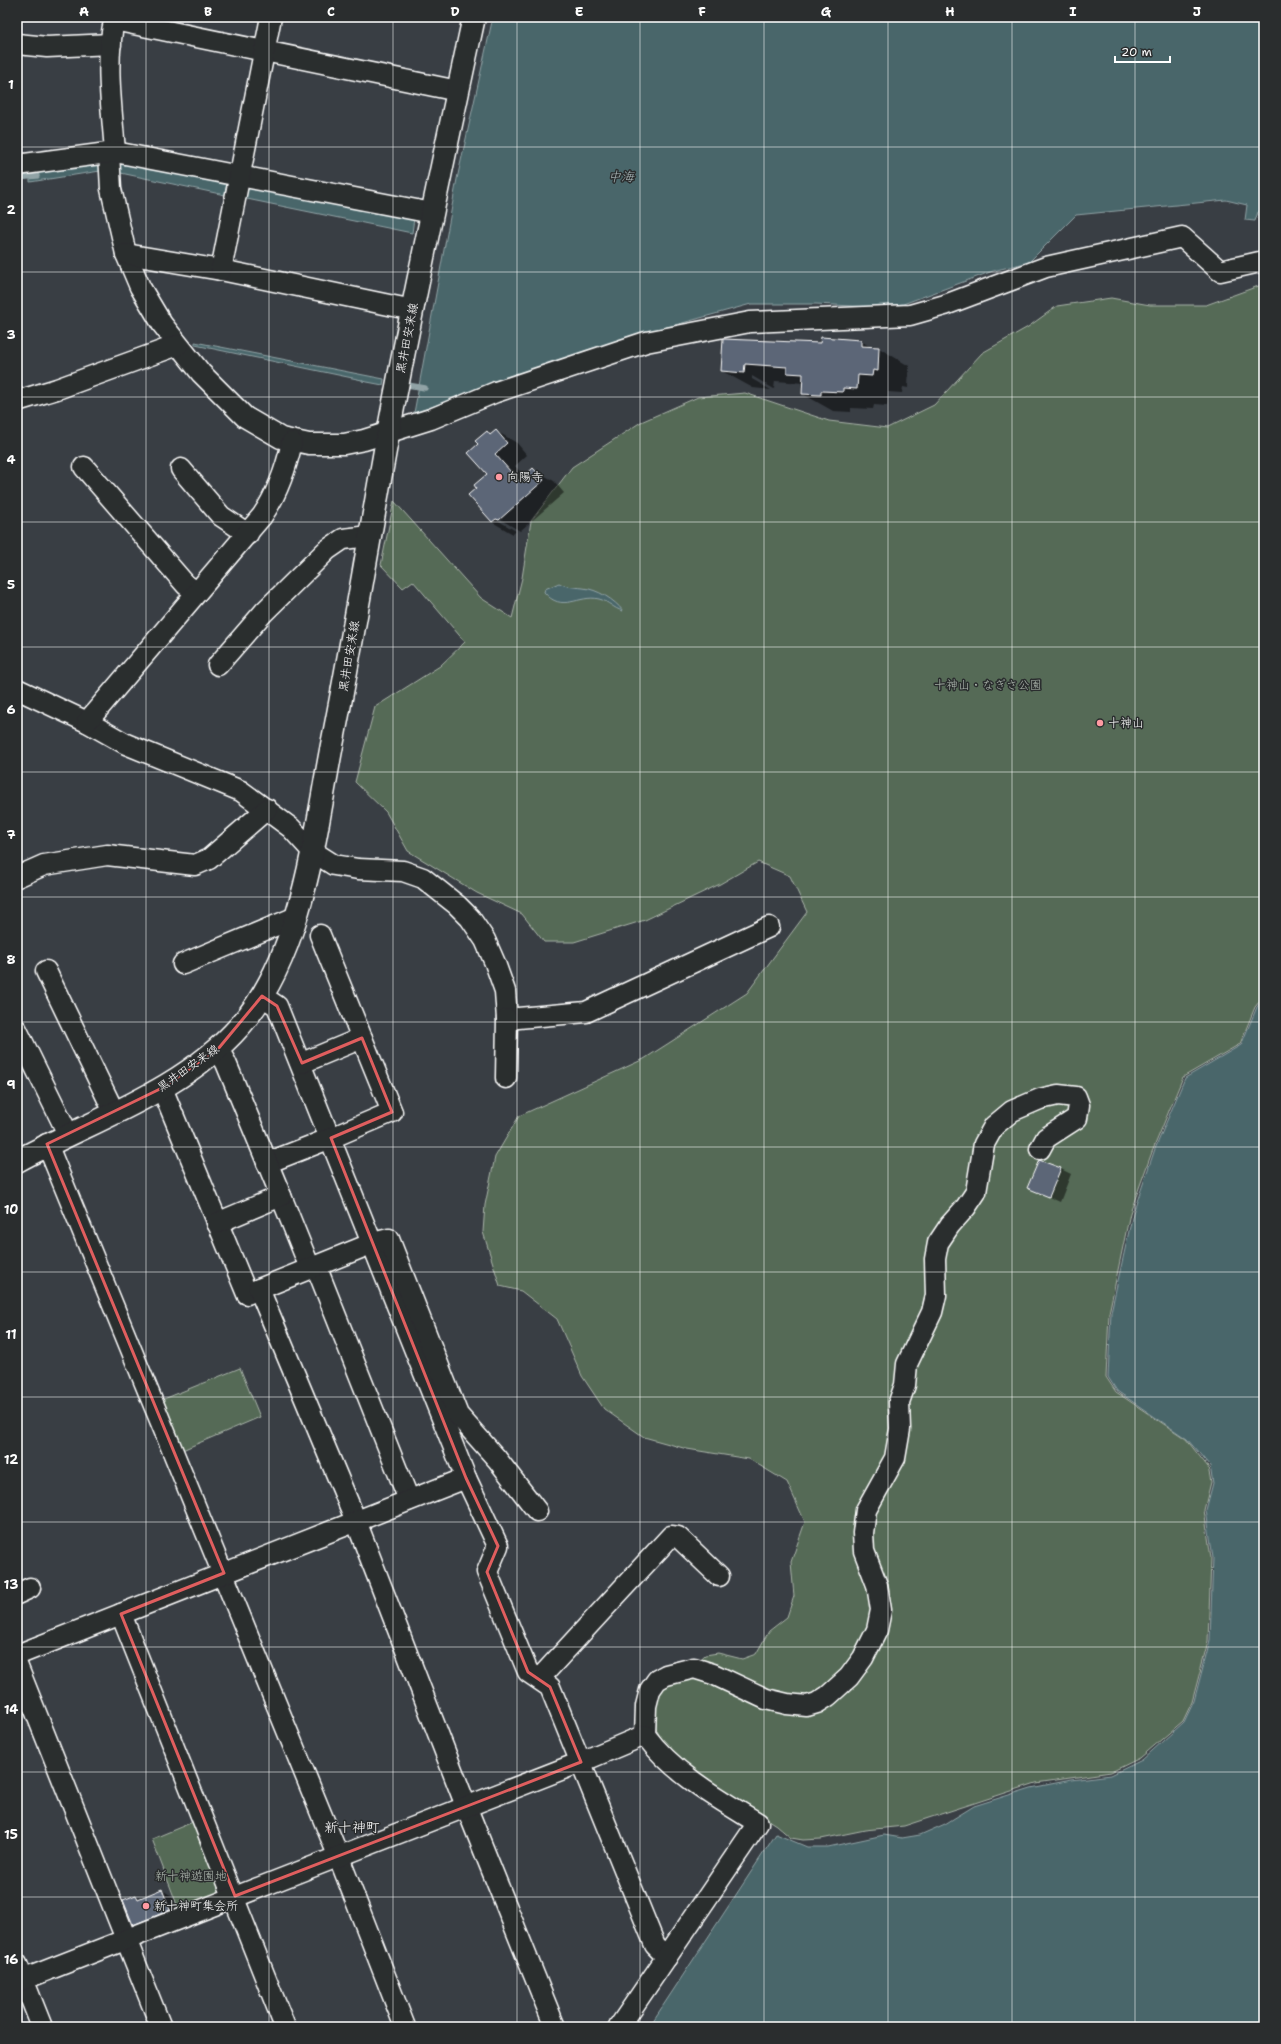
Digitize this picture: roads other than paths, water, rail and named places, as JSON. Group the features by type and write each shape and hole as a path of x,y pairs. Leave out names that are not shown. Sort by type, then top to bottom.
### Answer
{"main road":[{"name":"黒井田安来線","path":"17,1161 48,1144 162,1088 218,1049 241,1025 262,996 285,950 296,917 312,851 350,652 388,432 432,213 474,17"}],"street":[{"path":"221,270 272,17"},
{"path":"458,91 114,19 110,44 111,189 126,254 140,287 178,345 201,373 245,417 268,431 292,442 344,444 364,440 431,419 496,392 646,342 750,322 910,315 945,305 1046,267 1182,237 1220,271 1264,260"},
{"path":"17,44 47,47 110,44"},
{"path":"17,165 111,160 240,178 432,213"},
{"path":"126,254 221,270 413,310"},
{"path":"17,400 57,389 178,345"},
{"path":"87,722 248,534 273,500 282,482 292,442"},
{"path":"84,467 186,585 197,592"},
{"path":"181,469 221,516 248,534"},
{"path":"218,665 264,612 327,550 343,539 370,536"},
{"path":"17,689 87,722 126,744 241,791 291,828 312,851 334,865 358,869 403,871 423,878 457,905 470,918 485,940 505,991 507,1019 506,1078"},
{"path":"17,877 44,865 107,855 195,865 209,859 267,809"},
{"path":"183,964 296,917"},
{"path":"507,1019 586,1012 769,927"},
{"path":"267,1163 392,1112 320,935"},
{"path":"46,971 114,1112"},
{"path":"262,996 277,1006 302,1063 466,1478 498,1546 487,1572 528,1672 539,1678 550,1687 655,1945 667,1957"},
{"path":"17,1030 68,1134"},
{"path":"302,1063 362,1038"},
{"path":"218,1049 226,1063 281,1196 313,1267 409,1500"},
{"path":"162,1088 247,1294 373,1243 389,1238 458,1415 497,1459 537,1511"},
{"path":"619,2027 758,1823 709,1793 667,1760 645,1735 646,1706 650,1690 657,1680 666,1675 694,1668 713,1674 766,1699 787,1704 807,1706 817,1703 828,1696 849,1677 863,1658 877,1630 881,1610 878,1585 864,1551 863,1533 866,1510 895,1458 900,1429 899,1402 905,1385 907,1364 932,1312 936,1295 935,1259 938,1243 976,1192 984,1144 994,1126 1012,1112 1040,1099 1058,1095 1076,1097 1079,1105 1077,1118 1046,1138 1040,1149"},
{"path":"48,1144 224,1573 338,1855 405,2027"},
{"path":"217,1223 281,1196"},
{"path":"260,1289 356,1521 466,1806 556,2027"},
{"path":"17,1655 466,1478"},
{"path":"539,1678 671,1536 678,1537 719,1576"},
{"path":"121,1614 235,1896 285,2027"},
{"path":"17,1665 161,2027"},
{"path":"42,2027 19,1976 127,1939 338,1855 581,1762 645,1735"}],"water":[{"name":"中海","path":"493,17 1264,17 1264,211 1258,212 1255,221 1245,220 1247,205 1226,200 1076,215 1029,262 993,271 903,304 870,307 816,304 751,304 628,338 414,413 457,179"},
{"path":"116,159 228,180 225,195 116,172"},
{"path":"100,162 100,171 30,182 30,171"},
{"path":"244,184 414,218 412,233 242,198"},
{"path":"195,342 384,379 383,385 195,345"},
{"path":"559,583 594,590 615,603 623,611 605,601 592,598 564,603 557,602 544,592 545,589"},
{"path":"1264,998 1264,2027 649,2027 776,1834 807,1847 828,1847 884,1835 902,1838 920,1835 945,1824 974,1806 1031,1788 1071,1780 1111,1775 1142,1760 1184,1722 1194,1701 1210,1640 1213,1558 1206,1510 1213,1483 1210,1466 1187,1439 1117,1391 1108,1377 1111,1312 1133,1213 1155,1149 1185,1078 1241,1045 1257,1007"}],"waterway":[{"path":"17,178 37,176"},
{"path":"402,384 425,388"}],"place":[{"name":"向陽寺","path":"499,477"},
{"name":"十神山","path":"1100,723"},
{"name":"新十神町集会所","path":"146,1906"}],"district":[{"name":"新十神町","path":"352,1827"}],"park label":[{"name":"十神山・なぎさ公園","path":"988,685"},
{"name":"新十神遊園地","path":"191,1876"}]}
